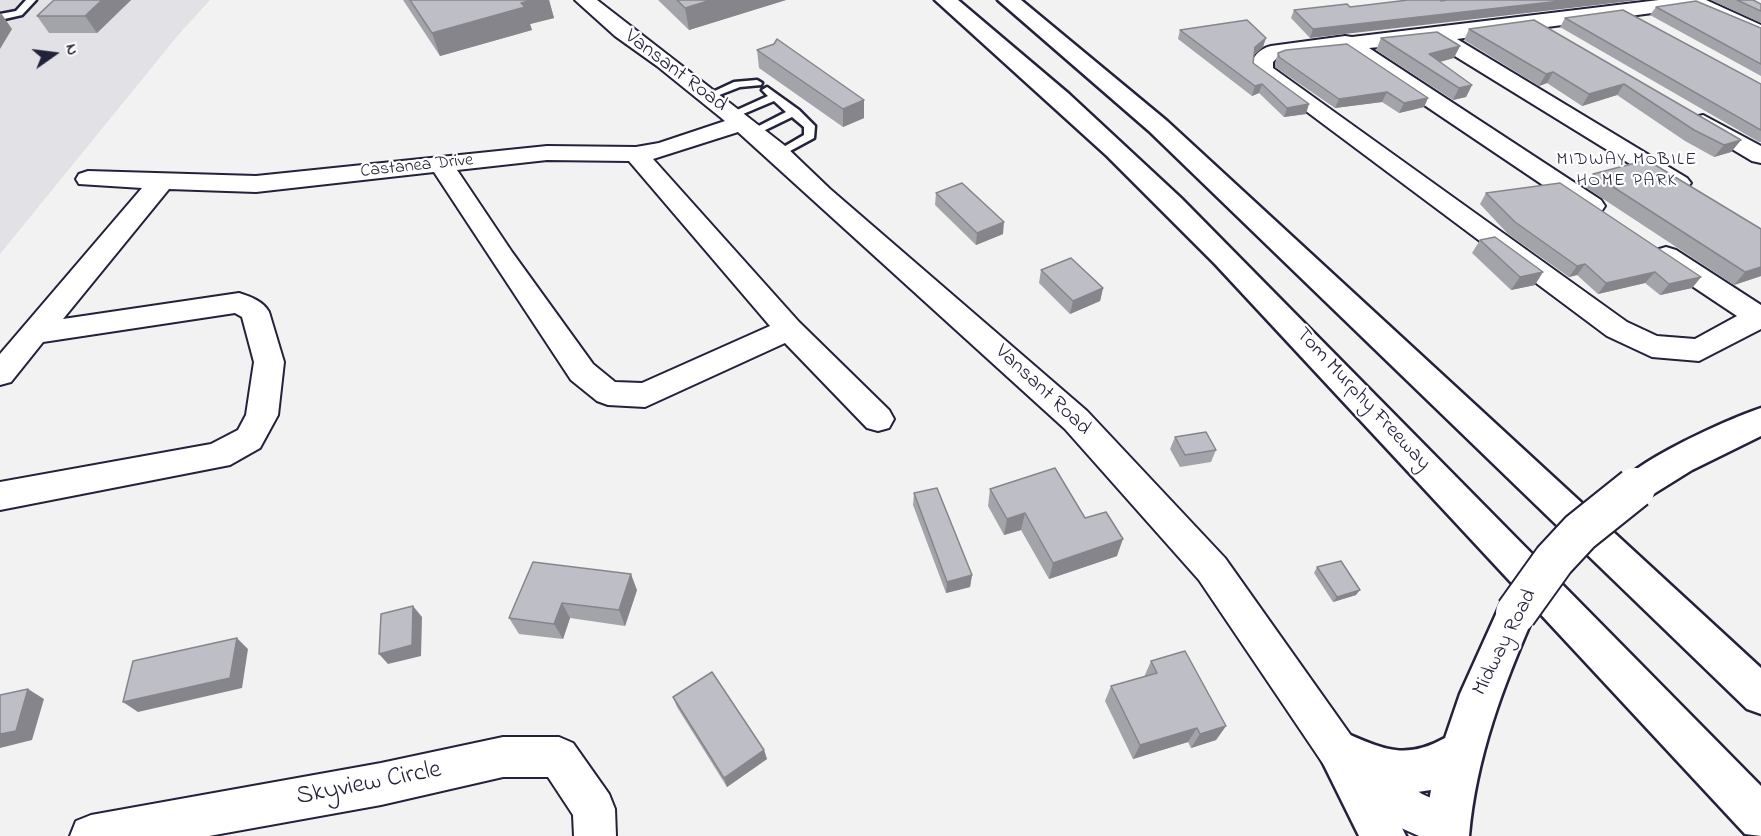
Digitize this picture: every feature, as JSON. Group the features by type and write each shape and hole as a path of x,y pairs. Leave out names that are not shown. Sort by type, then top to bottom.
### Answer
{"main road":[{"name":"Tom Murphy Freeway","path":"945,0 1022,62 1209,241 1761,818"},
{"path":"1008,0 1091,67 1166,134 1761,695"},
{"name":"Midway Road","path":"1446,832 1465,731 1486,677 1516,613 1554,560 1580,532 1635,489 1680,460 1761,421"},
{"path":"1338,751 1383,769 1405,773 1428,770 1461,752"},
{"path":"1338,751 1383,836"}],"street":[{"name":"Vansant Road","path":"585,0 622,32 665,61 778,154 821,195 1076,420 1212,569 1338,751 1386,795 1446,832"},
{"path":"1649,245 1760,317 1699,350 1652,346 1617,329 1262,70 1262,61 1271,52 1346,42 1436,35 1690,2 1710,7 1761,33"},
{"path":"1620,10 1650,27"},
{"path":"1531,22 1561,40"},
{"path":"1436,35 1700,197"},
{"path":"1346,42 1610,219"},
{"path":"1681,110 1761,156"},
{"name":"Castanea Drive","path":"88,179 256,184 547,153 636,154 691,142 734,117"},
{"path":"636,154 789,329 878,419"},
{"path":"441,164 582,372 609,393 645,395 789,329"},
{"path":"0,374 161,182"},
{"path":"0,496 218,456 249,439 262,415 269,362 255,312 239,303 34,333"},
{"name":"Skyview Circle","path":"91,836 381,784 503,757 559,757 594,809 595,836"}],"lane":[{"path":"0,17 19,14 31,0"},
{"path":"734,117 762,88"},
{"path":"734,117 762,88"},
{"path":"762,88 795,112 809,126 810,136 778,154"},
{"path":"734,117 795,112"}],"shaded area":[{"path":"0,0 210,0 179,34 0,254"}],"building":[{"path":"54,0 102,0 85,16 37,16"},
{"path":"410,0 532,0 521,3 525,7 432,33"},
{"path":"677,0 711,0 685,8"},
{"path":"1408,0 1569,0 1313,29 1294,10 1347,4 1350,7"},
{"path":"1737,0 1753,0 1761,4 1761,11"},
{"path":"1696,1 1761,28 1761,64 1656,7"},
{"path":"1623,10 1761,84 1761,130 1565,18"},
{"path":"1247,20 1266,38 1255,47 1253,63 1309,104 1287,108 1262,84 1255,86 1180,30"},
{"path":"1534,20 1741,140 1724,145 1694,130 1624,84 1589,94 1553,72 1546,74 1469,29"},
{"path":"1437,32 1460,46 1429,54 1472,85 1459,88 1381,38"},
{"path":"777,39 864,100 843,109 757,50 774,44"},
{"path":"1347,44 1428,98 1404,103 1387,92 1339,99 1279,57 1278,53 1286,50"},
{"path":"1647,160 1761,229 1761,267 1745,272 1593,174"},
{"path":"962,183 1004,222 977,233 936,193"},
{"path":"1560,183 1701,277 1669,284 1655,272 1606,283 1585,264 1577,266 1515,222 1486,193"},
{"path":"1495,237 1543,272 1520,277 1480,240"},
{"path":"1071,258 1103,288 1073,301 1041,270"},
{"path":"1206,432 1216,450 1185,455 1175,437"},
{"path":"1055,468 1085,518 1106,512 1123,539 1053,563 1025,513 1007,519 990,489"},
{"path":"937,488 972,575 947,582 914,493"},
{"path":"1341,561 1360,590 1337,597 1317,567"},
{"path":"533,562 631,574 619,610 562,603 554,624 509,618"},
{"path":"413,606 412,645 379,654 381,614"},
{"path":"237,638 230,678 123,702 133,661"},
{"path":"1185,651 1226,726 1200,734 1197,728 1140,745 1111,686 1157,673 1151,661"},
{"path":"712,672 764,750 724,778 673,697"},
{"path":"28,689 16,731 0,734 0,695"}],"district":[{"name":"MIDWAY MOBILE HOME PARK","path":"1627,171"}]}
